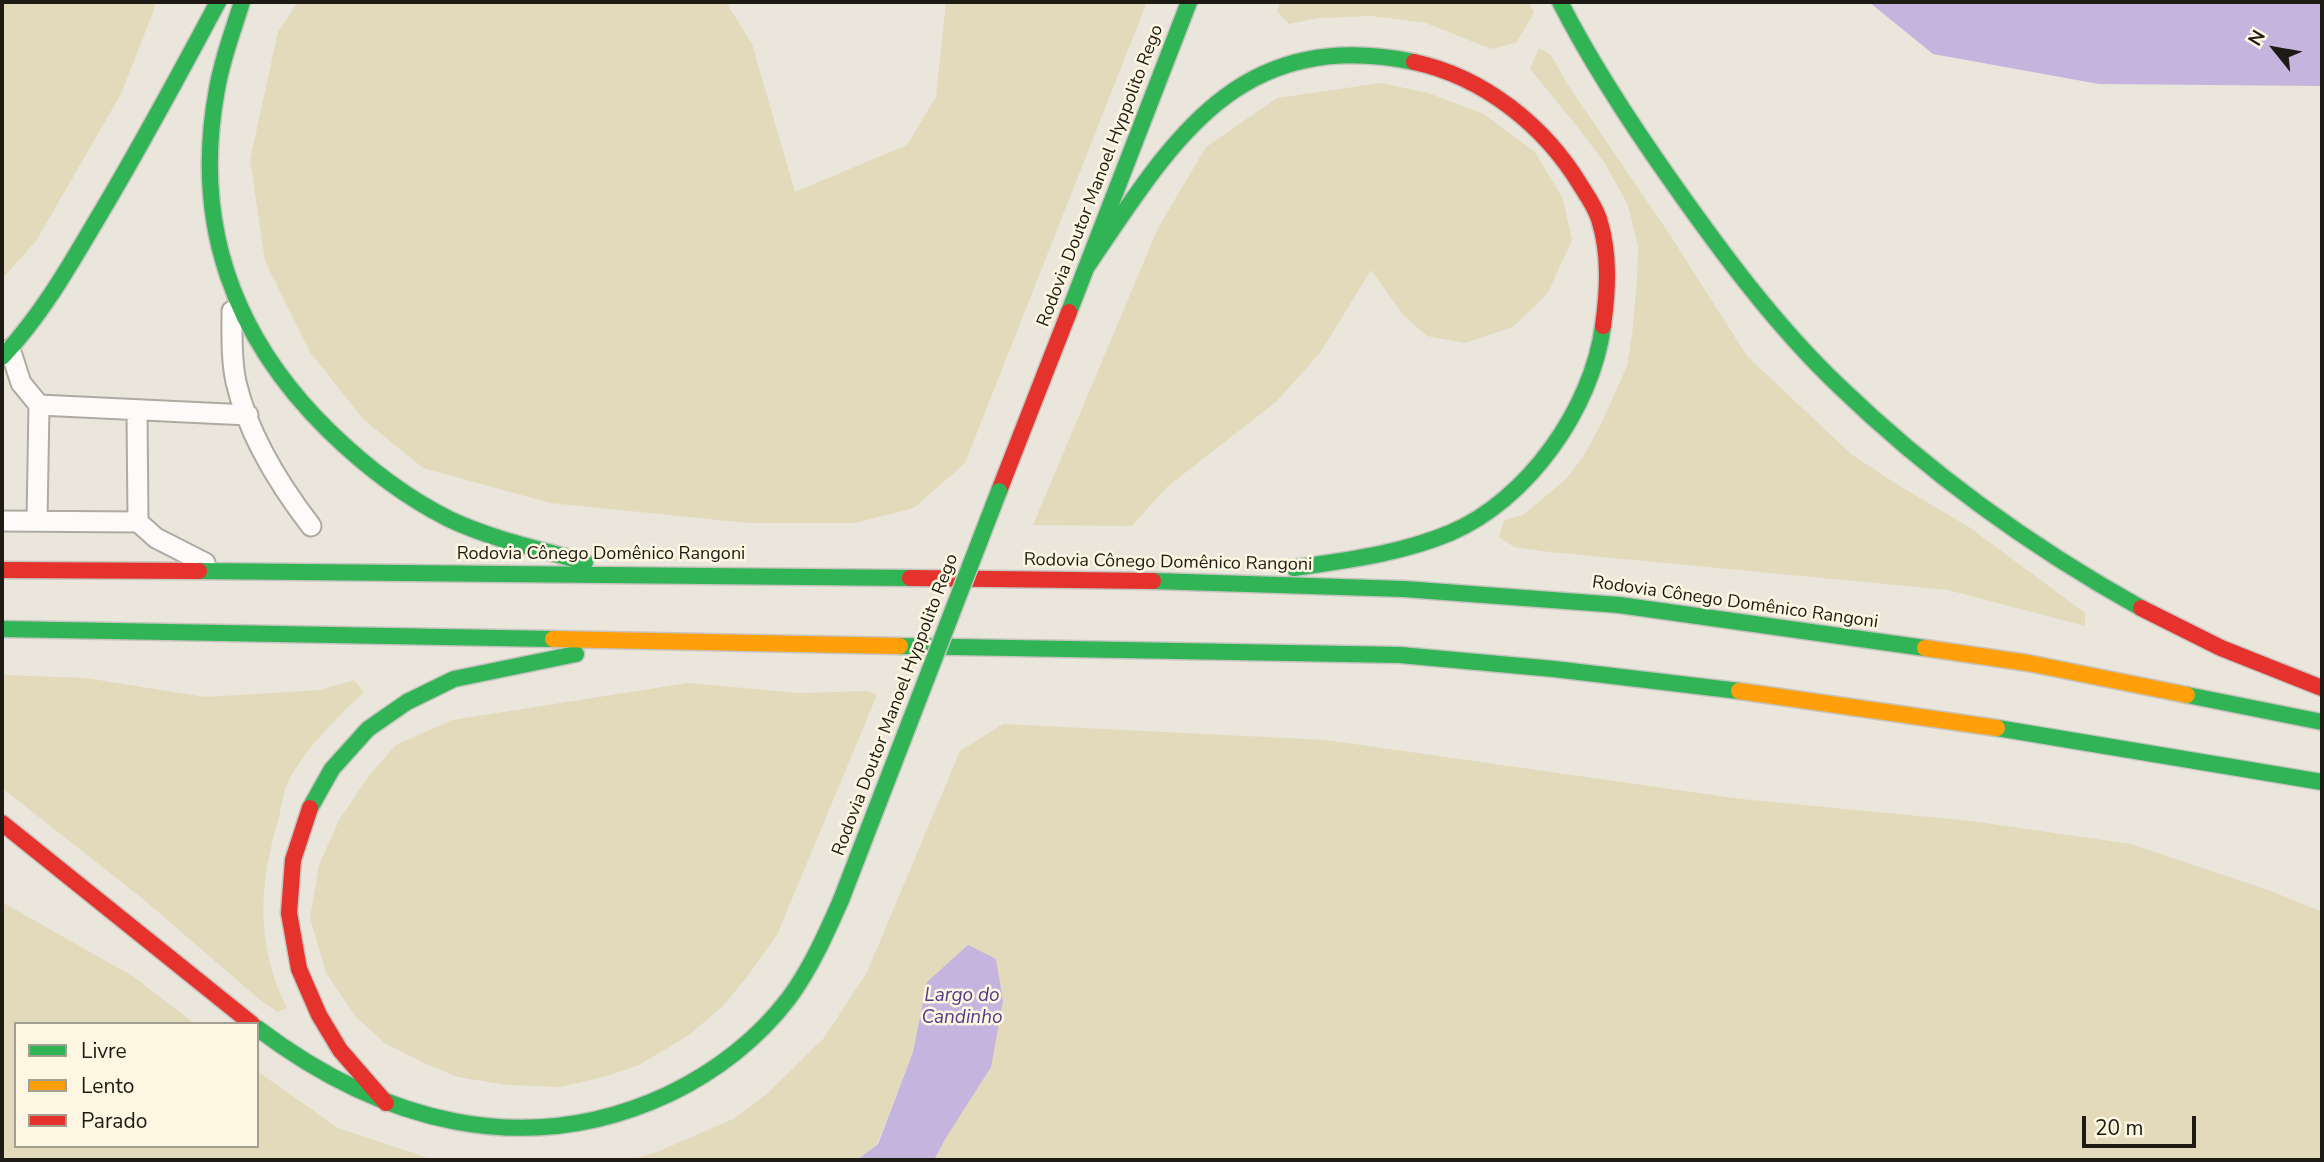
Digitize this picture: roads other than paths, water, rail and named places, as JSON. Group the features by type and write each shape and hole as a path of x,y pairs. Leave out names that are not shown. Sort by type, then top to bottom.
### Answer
{"highway":[{"path":"6,353 64,276 144,139 218,2"},
{"path":"242,2 226,49 218,84 211,145 211,194 218,242 231,289 256,340 278,375 326,429 378,473 436,512 477,529 624,574"},
{"name":"Rodovia Doutor Manoel Hyppolito Rego","path":"259,1030 329,1077 386,1103 424,1116 480,1128 526,1130 595,1122 650,1105 701,1079 747,1044 786,1002 818,953 837,911 1189,2"},
{"path":"1560,2 1627,117 1699,222 1768,309 1840,388 1928,463 1997,516 2100,584 2176,627 2248,660 2322,688"},
{"path":"1086,268 1189,126 1221,98 1265,72 1314,57 1364,53 1414,60 1461,76 1499,96 1537,128 1567,161 1596,211 1609,275 1605,324 1593,374 1572,422 1541,464 1495,504 1452,532 1390,553 1202,582"},
{"name":"Rodovia Cônego Domênico Rangoni","path":"2,570 624,574 1202,582 1404,589 1619,605 2028,663 2322,722"},
{"path":"2,629 1399,655 1609,674 1798,699 2016,731 2322,782"},
{"path":"386,1103 340,1050 318,1015 299,969 289,913 296,848 307,813 332,769 368,729 407,702 454,679 553,658 663,640"},
{"path":"2,823 250,1022"}],"lane":[{"path":"231,289 236,382 248,415 282,487 311,526"},
{"path":"6,353 21,383 39,405 37,521"},
{"path":"39,405 248,415"},
{"path":"137,410 138,522"},
{"path":"2,521 138,522 156,538 225,573"}],"water":[{"path":"1869,2 2322,2 2322,86 2099,84 1933,54"},
{"name":"Largo do Candinho","path":"968,945 996,959 1003,1001 991,1067 934,1160 857,1160 878,1144 913,1052 927,982"}]}
